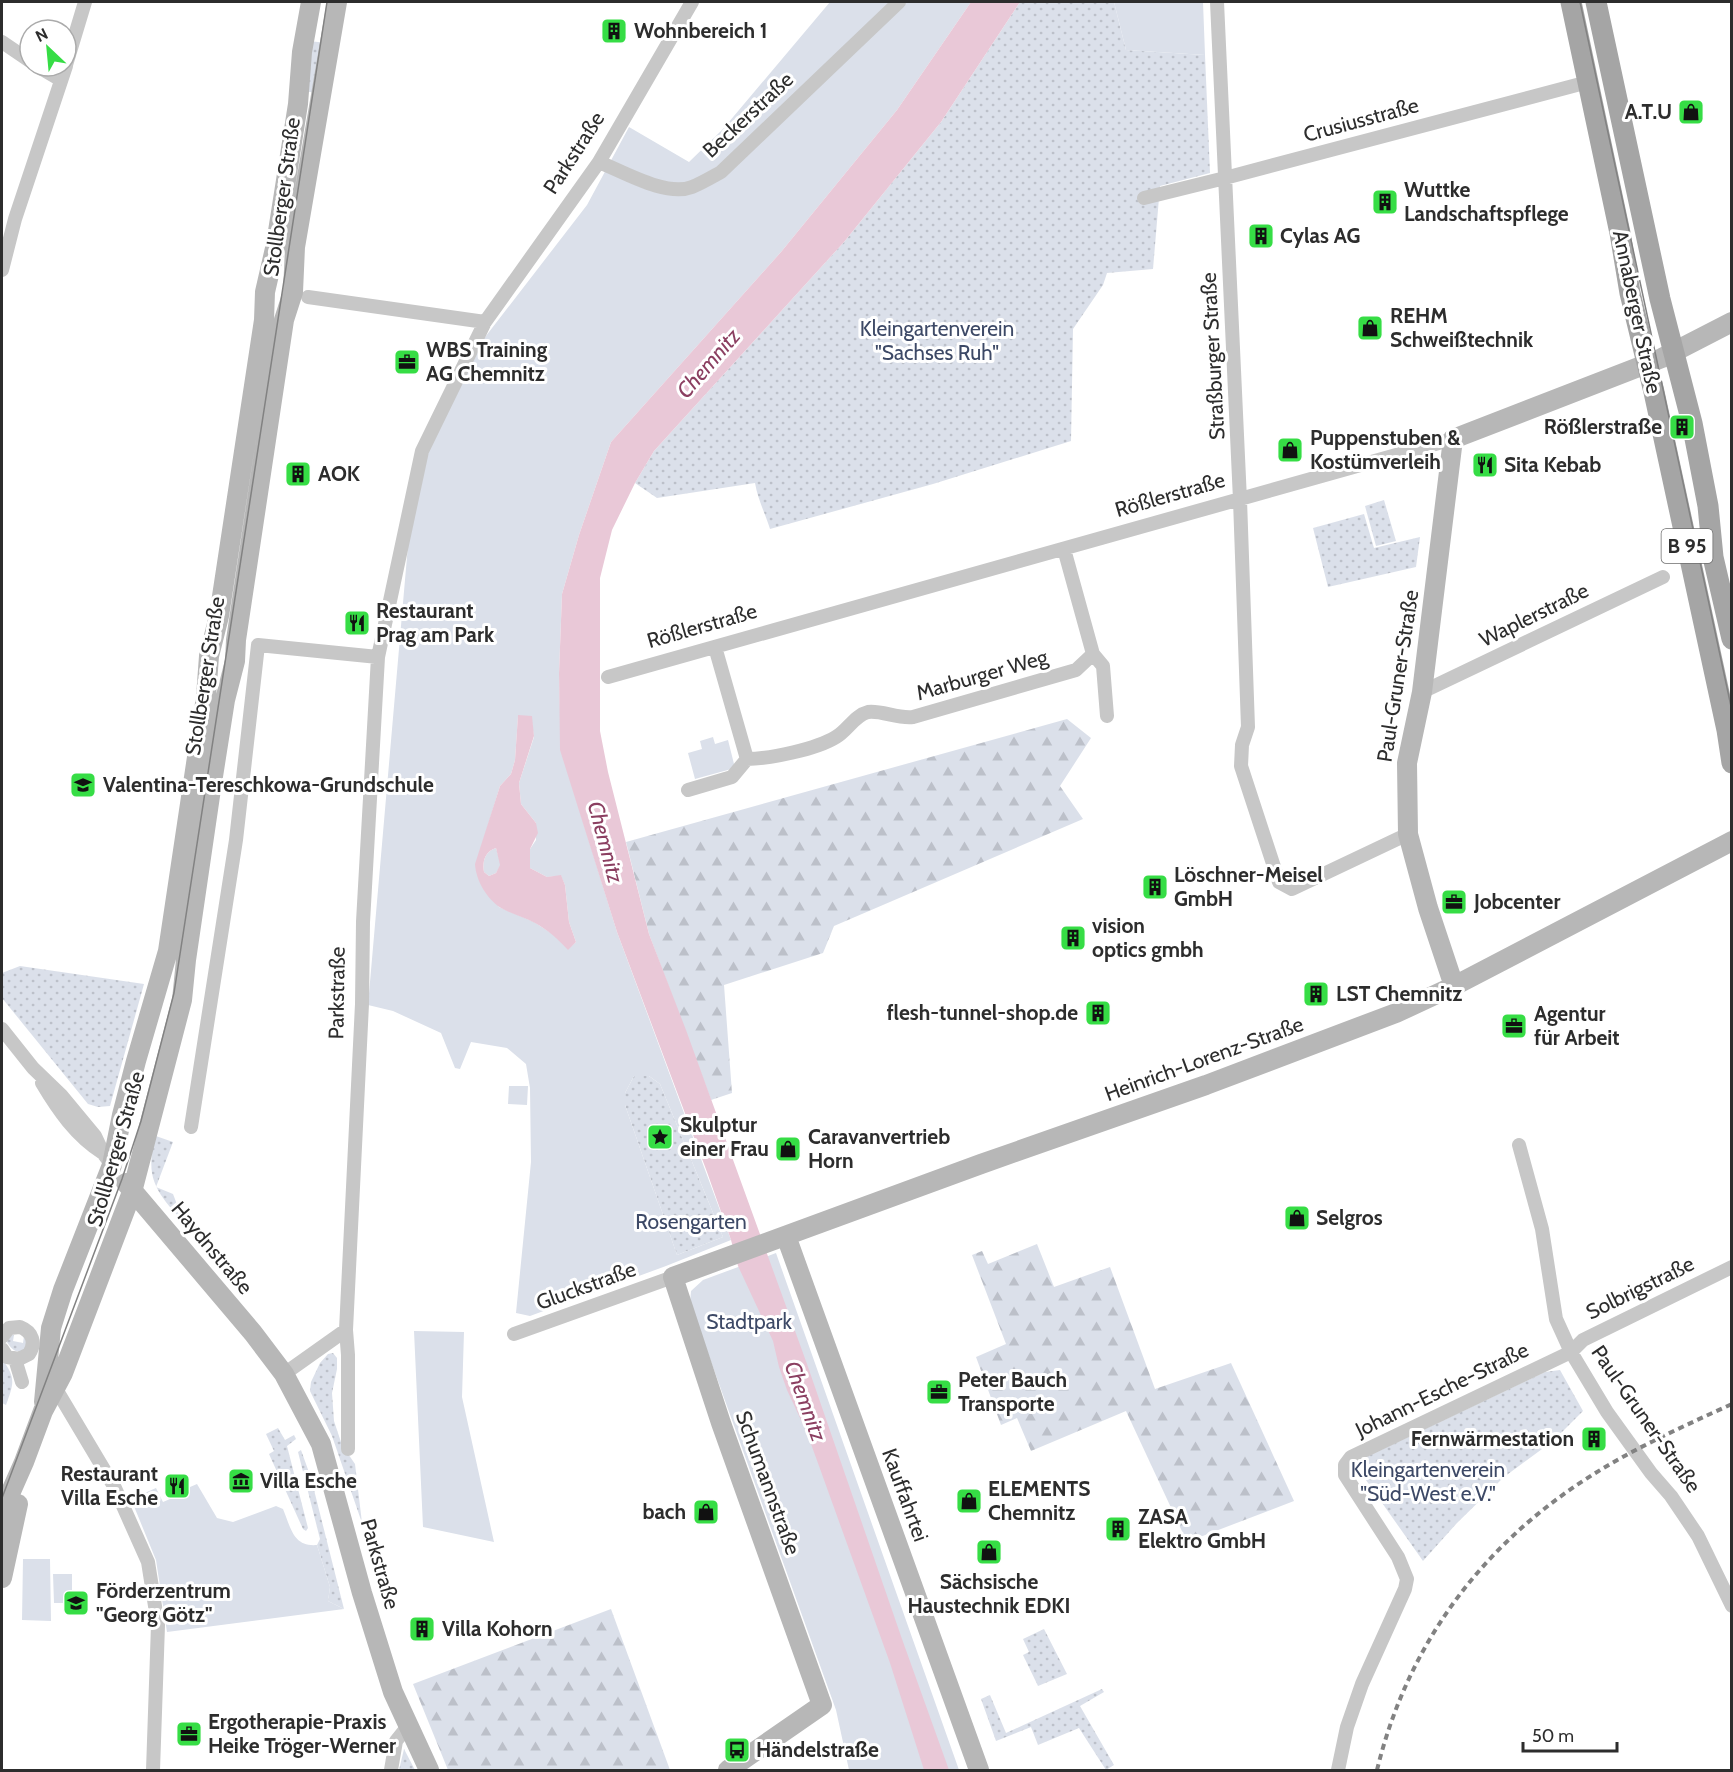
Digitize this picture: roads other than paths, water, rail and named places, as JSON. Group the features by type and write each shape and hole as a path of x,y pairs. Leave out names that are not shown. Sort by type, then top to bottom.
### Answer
{"main road":[{"name":"Annaberger Straße","path":"1571,2 1620,233 1630,293 1722,707 1731,763"},
{"name":"Annaberger Straße","path":"1596,2 1659,299 1692,423 1708,506 1713,557 1731,639"}],"street":[{"path":"78,25 85,2"},
{"name":"Stollberger Straße","path":"43,1411 51,1328 122,1115 168,951 206,698 209,656 219,616 264,320 265,291 276,244 298,104 302,52 310,2"},
{"name":"Stollberger Straße","path":"2,1520 9,1496 43,1411 56,1389 132,1192 182,1000 211,789 225,700 235,661 236,640 282,331 293,292 295,247 337,2"},
{"name":"Parkstraße","path":"348,1449 346,1330 362,1004 363,922 378,657 422,451 485,322 599,162 692,2"},
{"name":"Beckerstraße","path":"599,162 670,189 691,188 721,172 899,2"},
{"name":"Straßburger Straße","path":"1217,2 1248,727 1242,745 1241,766 1279,882 1292,889 1408,834"},
{"path":"2,42 18,53"},
{"path":"2,270 15,219 61,80 58,78"},
{"name":"Crusiusstraße","path":"1144,198 1588,82"},
{"path":"308,297 485,322"},
{"name":"Rößlerstraße","path":"608,677 1454,439 1674,352 1731,322"},
{"name":"Paul-Gruner-Straße","path":"1454,439 1422,692 1407,763 1408,834 1428,908 1454,986"},
{"path":"1064,549 1093,654 1103,666 1107,716"},
{"name":"Waplerstraße","path":"1422,692 1663,577"},
{"path":"191,1127 236,840 258,645 378,657"},
{"path":"688,790 732,777 747,759 715,647"},
{"name":"Marburger Weg","path":"747,759 767,759 830,741 862,714 871,711 903,718 913,717 1076,670 1093,654"},
{"name":"Heinrich-Lorenz-Straße","path":"673,1277 1337,1037 1396,1013 1454,986 1731,841"},
{"name":"Haydnstraße","path":"2,1029 33,1068 61,1095 95,1137 108,1160 132,1192 253,1334 284,1374"},
{"name":"Paul-Gruner-Straße","path":"1519,1145 1542,1229 1556,1319 1571,1352 1607,1412 1671,1496 1698,1536 1731,1606"},
{"name":"Kauffahrtei","path":"786,1236 979,1770"},
{"name":"Solbrigstraße","path":"1571,1352 1583,1340 1731,1267"},
{"name":"Gluckstraße","path":"514,1334 673,1277"},
{"name":"Schumannstraße","path":"673,1277 721,1424 822,1705 728,1770"},
{"path":"2,1336 7,1329 25,1328 31,1334 33,1343 32,1350 26,1357 15,1359 8,1356 2,1349"},
{"path":"284,1374 346,1330"},
{"name":"Johann-Esche-Straße","path":"1338,1770 1351,1716 1362,1684 1405,1589 1407,1579 1398,1557 1345,1475 1345,1465 1351,1457 1571,1352"},
{"path":"15,1359 22,1382"},
{"name":"Parkstraße","path":"284,1374 321,1444 365,1604 393,1692 429,1770"},
{"path":"56,1389 115,1488 148,1562 158,1625 153,1770"},
{"name":"Stollberger Straße","path":"2,1578 19,1500 24,1462"},
{"path":"391,1770 396,1741 408,1725"}],"water":[{"name":"Chemnitz","path":"971,2 1020,2 941,122 844,242 654,451 612,530 600,578 600,731 608,772 649,934 807,1364 949,1770 924,1770 890,1663 807,1433 787,1390 773,1341 738,1266 707,1172 617,932 560,750 559,673 562,594 579,535 611,442 781,252 897,110"},
{"path":"518,715 532,716 534,736 519,783 521,804 536,823 538,833 530,849 530,868 547,877 561,875 565,885 569,922 576,942 568,950 540,926 505,910 491,900 478,877 475,864 500,786 511,774 515,760","holes":["496,848 500,865 496,873 489,876 484,872 485,857 492,849"]}],"tram line":[{"path":"2,1498 122,1179 141,1121 174,993 327,2"},
{"path":"1580,2 1732,711"}],"railway":[{"path":"1377,1770 1390,1725 1407,1682 1428,1642 1453,1604 1512,1536 1548,1506 1603,1468 1732,1404"}],"place":[{"name":"Wohnbereich 1","path":"614,31"},
{"name":"A.T.U","path":"1691,112"},
{"name":"Wuttke Landschaftspflege","path":"1385,202"},
{"name":"Cylas AG","path":"1261,236"},
{"name":"REHM Schweißtechnik","path":"1370,328"},
{"name":"WBS Training AG Chemnitz","path":"407,362"},
{"name":"Rößlerstraße","path":"1682,427"},
{"name":"Puppenstuben & Kostümverleih","path":"1290,450"},
{"name":"Sita Kebab","path":"1485,465"},
{"name":"AOK","path":"298,474"},
{"name":"Restaurant Prag am Park","path":"357,623"},
{"name":"Valentina-Tereschkowa-Grundschule","path":"83,785"},
{"name":"Löschner-Meisel GmbH","path":"1155,887"},
{"name":"Jobcenter","path":"1454,902"},
{"name":"vision optics gmbh","path":"1073,938"},
{"name":"LST Chemnitz","path":"1316,994"},
{"name":"flesh-tunnel-shop.de","path":"1098,1013"},
{"name":"Agentur für Arbeit","path":"1514,1026"},
{"name":"Skulptur einer Frau","path":"660,1137"},
{"name":"Caravanvertrieb Horn","path":"788,1149"},
{"name":"Selgros","path":"1297,1218"},
{"name":"Peter Bauch Transporte","path":"939,1392"},
{"name":"Fernwärmestation","path":"1594,1439"},
{"name":"Villa Esche","path":"241,1481"},
{"name":"Restaurant Villa Esche","path":"177,1486"},
{"name":"ELEMENTS Chemnitz","path":"969,1501"},
{"name":"bach","path":"706,1512"},
{"name":"ZASA Elektro GmbH","path":"1118,1529"},
{"name":"Sächsische Haustechnik EDKI","path":"989,1552"},
{"name":"Förderzentrum \"Georg Götz\"","path":"76,1603"},
{"name":"Villa Kohorn","path":"422,1629"},
{"name":"Ergotherapie-Praxis Heike Tröger-Werner","path":"189,1734"},
{"name":"Händelstraße","path":"737,1750"}],"park label":[{"name":"Kleingartenverein \"Sachses Ruh\"","path":"937,341"},
{"name":"Rosengarten","path":"691,1222"},
{"name":"Stadtpark","path":"749,1322"},
{"name":"Kleingartenverein \"Süd-West e.V.\"","path":"1428,1482"}]}
